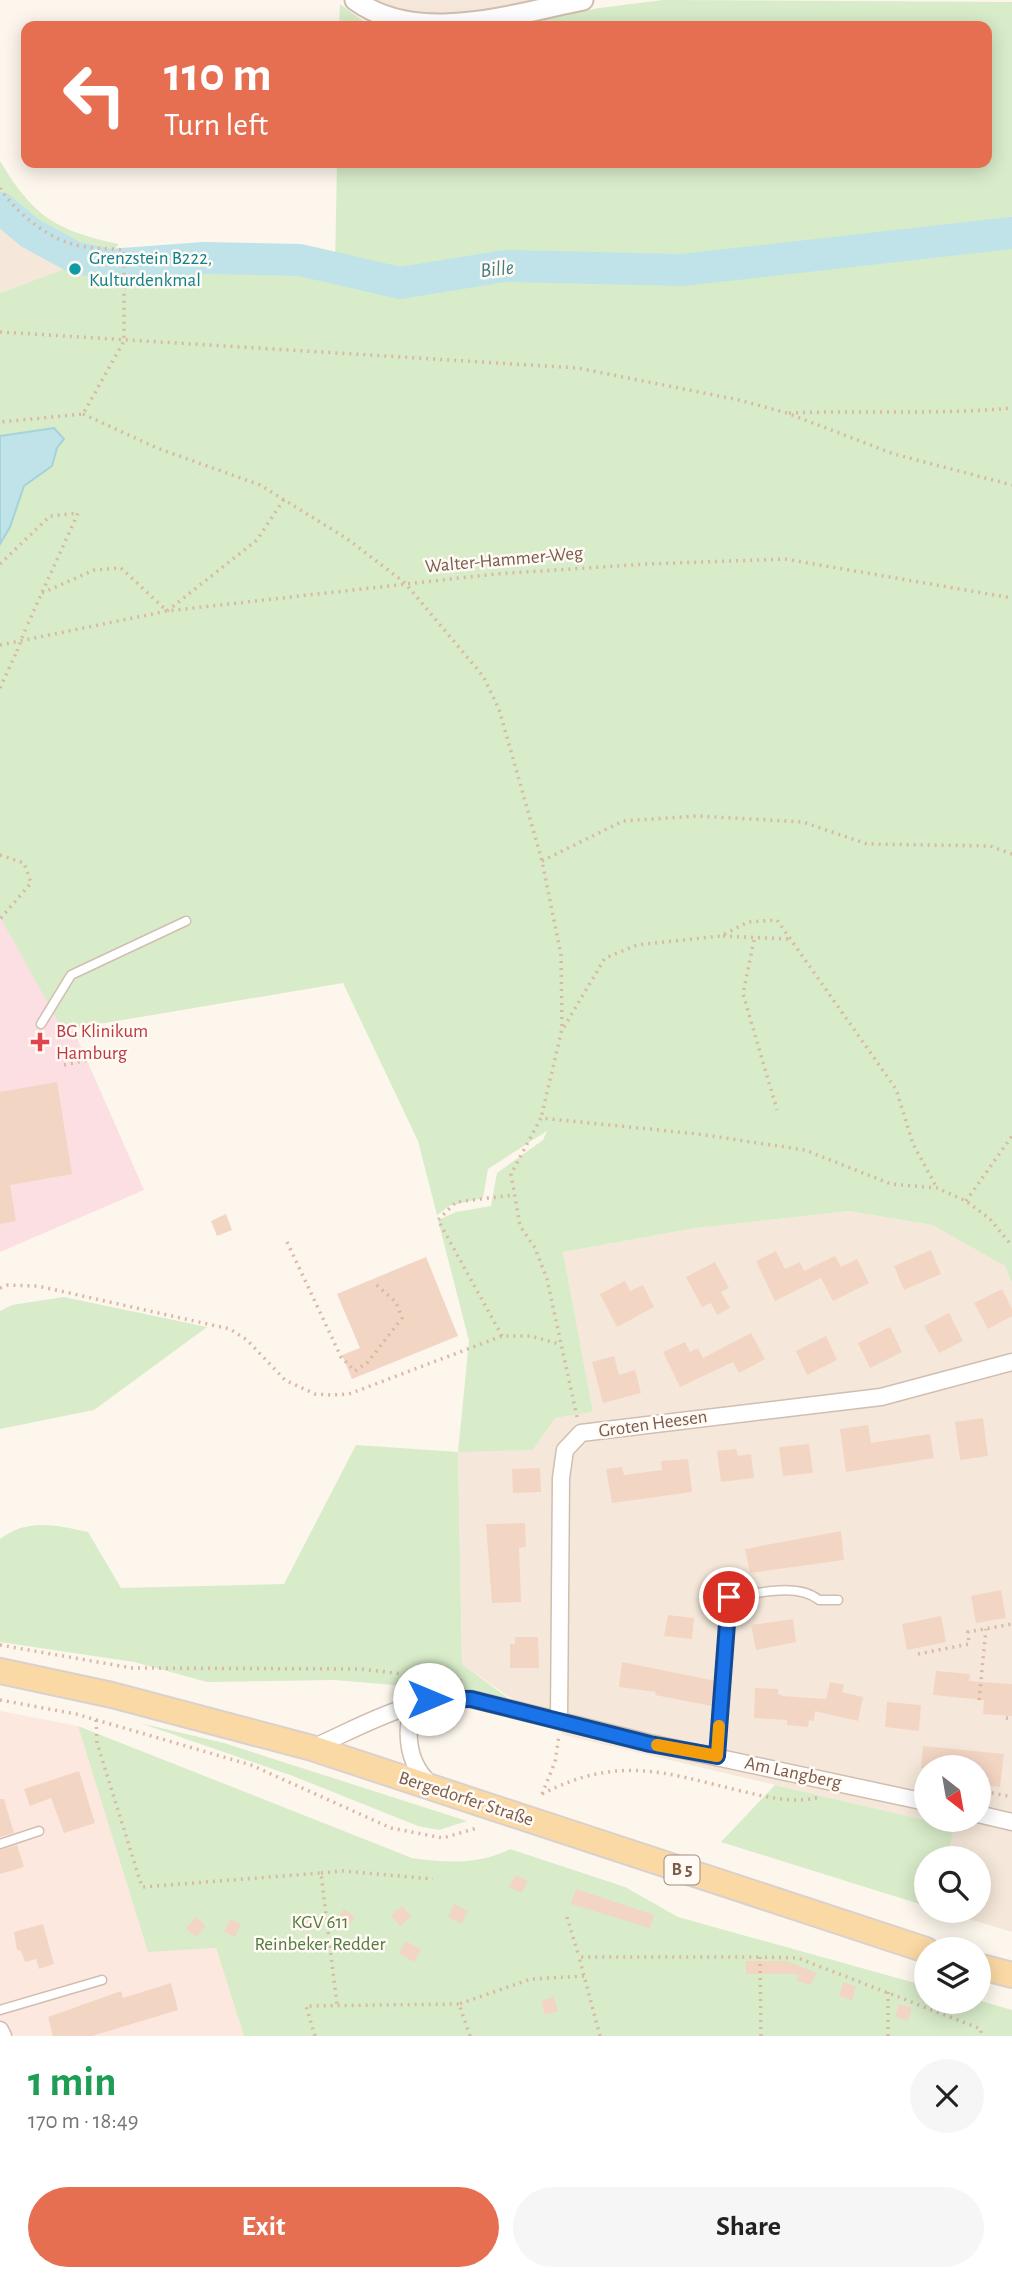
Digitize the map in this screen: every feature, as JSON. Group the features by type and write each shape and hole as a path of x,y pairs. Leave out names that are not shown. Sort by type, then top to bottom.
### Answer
{"main road":[{"name":"Bergedorfer Straße","path":"0,1671 112,1695 312,1748 914,1946"},
{"path":"991,1969 1012,1975"}],"street":[{"path":"355,0 375,15 418,21"},
{"path":"479,21 583,0"},
{"name":"Groten Heesen","path":"559,1719 561,1478 565,1450 581,1433 881,1397 1012,1362"},
{"name":"Am Langberg","path":"312,1748 414,1703 446,1697 471,1699 650,1744 914,1799"},
{"path":"414,1703 408,1724 409,1744 423,1777 438,1790"},
{"path":"991,1817 1012,1822"},
{"path":"0,2030 3,2036"}],"lane":[{"path":"41,1024 71,975 186,921"},
{"path":"717,1756 729,1597 784,1591 810,1592 819,1600 838,1600"},
{"path":"0,1844 39,1831"},
{"path":"0,2010 102,1980"}],"path":[{"path":"0,188 7,199 35,224 68,243 124,250 124,341 83,414"},
{"path":"0,332 578,368 739,400 787,413 894,454 1012,485"},
{"path":"787,413 958,413 1012,408"},
{"path":"0,422 83,414 157,448 260,485 346,538 405,583 483,676 499,709 542,861 561,955 562,1029 541,1118 511,1174 520,1226 535,1248 547,1279 559,1344 581,1433"},
{"path":"42,593 94,570 121,568 167,611 257,540 284,499"},
{"path":"0,564 50,516 78,513 0,688"},
{"name":"Walter-Hammer-Weg","path":"0,645 167,611 405,583 573,568 785,559 1012,598"},
{"path":"542,861 623,821 697,816 803,822 867,844 990,846 1012,854"},
{"path":"0,855 24,863 31,883 0,919"},
{"path":"721,936 748,922 777,920 896,1089 913,1144 937,1188"},
{"path":"562,1029 605,958 636,945 721,936 754,940 788,939"},
{"path":"754,940 743,994 777,1110"},
{"path":"64,1065 117,1054"},
{"path":"541,1118 698,1134 805,1150 891,1184 937,1188 966,1201 990,1219 1012,1246"},
{"path":"966,1201 1012,1136"},
{"path":"502,1336 438,1220 456,1202 514,1195"},
{"path":"287,1242 341,1357 355,1371 368,1362 402,1318 396,1302 373,1282"},
{"path":"0,1288 8,1285 38,1286 230,1329 247,1340 285,1380 315,1394 349,1394 502,1336 531,1336 559,1344"},
{"path":"918,1654 969,1644 968,1632 1012,1624"},
{"path":"979,1700 986,1629"},
{"path":"0,1645 132,1668 361,1669 472,1683"},
{"path":"0,1700 96,1720 251,1765 391,1828 443,1838 477,1828"},
{"path":"1006,1718 1012,1719"},
{"path":"559,1719 555,1762 542,1794 568,1781 609,1770 652,1769 761,1796 803,1802 824,1796 843,1783"},
{"path":"96,1720 97,1743 142,1886 344,1871 433,1879"},
{"path":"991,1793 1012,1797"},
{"path":"321,1873 337,2005"},
{"path":"567,1917 600,2036"},
{"path":"579,1957 798,1958 981,2029 981,2036"},
{"path":"760,1957 761,2036"},
{"path":"315,2036 306,2006 459,2004 531,1979 584,1976"},
{"path":"888,1991 888,2036"},
{"path":"459,2004 470,2036"}],"shaded area":[{"path":"364,0 534,0 453,17 376,9"},
{"path":"0,227 20,244 71,267 0,293"},
{"name":"BG Klinikum Hamburg","path":"0,667 14,895 144,1190 0,1252"},
{"path":"849,1211 932,1225 1005,1266 1012,1283 1012,1932 982,1923 991,1923 991,1846 949,1846 952,1832 991,1832 991,1755 914,1755 914,1818 564,1735 462,1664 458,1451 533,1450 555,1418 593,1412 563,1252 696,1228"},
{"path":"0,1711 78,1726 148,1951 216,1948 244,2036 0,2036"}],"green space":[{"path":"663,0 1012,2 1012,222 893,234 678,264 517,265 684,278 1012,240 1012,1283 1005,1266 932,1225 849,1211 696,1228 563,1252 593,1412 555,1418 533,1450 458,1452 469,1341 438,1220 456,1212 491,1206 497,1173 543,1140 547,1131 488,1169 483,1198 449,1206 437,1215 418,1141 343,983 63,1030 0,917 0,544 10,527 24,486 52,466 57,448 54,428 0,436 0,293 70,267 20,244 0,227 0,161 24,195 48,218 78,233 119,244 100,266 158,257 248,254 335,266 337,168 992,168 992,21 536,21 599,8"},
{"path":"340,4 363,21 339,21"},
{"path":"64,1297 207,1327 94,1410 0,1429 0,1311 12,1305"},
{"path":"356,1445 458,1452 462,1664 512,1701 440,1689 335,1680 207,1682 134,1662 0,1642 0,1539 10,1532 42,1525 88,1532 121,1588 284,1584"},
{"path":"140,1723 224,1743 467,1821 439,1830 418,1826 293,1776"},
{"name":"KGV 611 Reinbeker Redder","path":"78,1726 412,1858 438,1861 474,1860 510,1849 625,1887 678,1917 914,1983 914,2014 991,2014 991,2004 1012,2010 1012,2036 244,2036 216,1948 148,1952"},
{"path":"775,1785 914,1818 914,1832 953,1832 950,1846 914,1846 914,1902 721,1842"}],"water":[{"path":"54,428 64,439 57,448 52,466 24,486 10,527 0,544 0,436"}],"building":[{"path":"57,1082 72,1174 10,1185 16,1221 0,1224 0,1092"},
{"path":"226,1214 232,1230 217,1236 211,1221"},
{"path":"931,1250 941,1274 904,1290 894,1266"},
{"path":"776,1251 785,1269 800,1262 804,1271 835,1256 841,1267 857,1259 869,1283 833,1301 821,1278 775,1301 756,1261"},
{"path":"426,1257 458,1336 352,1379 342,1355 360,1348 337,1294"},
{"path":"715,1262 729,1288 721,1292 730,1308 717,1315 711,1303 702,1307 686,1277"},
{"path":"625,1281 630,1291 643,1285 654,1307 617,1327 600,1294"},
{"path":"1002,1289 1012,1309 1012,1316 988,1329 974,1303"},
{"path":"949,1313 963,1341 939,1353 924,1326"},
{"path":"890,1327 902,1352 870,1368 858,1343"},
{"path":"751,1333 765,1359 739,1373 733,1362 680,1387 663,1352 685,1342 690,1352 698,1348 703,1358"},
{"path":"826,1336 837,1360 807,1375 796,1351"},
{"path":"614,1356 619,1375 635,1370 641,1393 603,1403 592,1362"},
{"path":"983,1418 988,1456 960,1460 955,1422"},
{"path":"868,1425 871,1443 930,1434 934,1458 846,1472 840,1429"},
{"path":"809,1444 813,1473 783,1476 779,1447"},
{"path":"736,1449 738,1456 751,1454 754,1478 721,1482 717,1451"},
{"path":"688,1459 692,1492 612,1503 606,1469 622,1467 624,1475 662,1470 661,1461"},
{"path":"540,1468 541,1492 513,1493 512,1469"},
{"path":"525,1523 526,1547 519,1548 521,1602 492,1603 486,1524"},
{"path":"841,1531 844,1560 750,1573 745,1549"},
{"path":"1001,1590 1006,1618 976,1623 971,1596"},
{"path":"668,1615 694,1618 692,1639 664,1636"},
{"path":"941,1616 946,1642 907,1650 902,1624"},
{"path":"793,1619 796,1642 756,1650 751,1625"},
{"path":"515,1637 538,1637 539,1668 510,1668 510,1644 515,1644"},
{"path":"622,1662 716,1681 712,1706 655,1695 656,1692 619,1687"},
{"path":"936,1671 970,1674 969,1681 1012,1684 1012,1716 983,1714 984,1700 933,1695"},
{"path":"830,1682 844,1685 842,1692 863,1697 858,1721 815,1711 814,1721 809,1720 808,1727 787,1725 787,1720 754,1718 755,1688 778,1689 778,1694 783,1696 826,1699"},
{"path":"887,1702 921,1705 919,1731 885,1727"},
{"path":"923,1746 1004,1754 1000,1787 991,1786 991,1755 922,1755"},
{"path":"79,1771 95,1823 64,1833 51,1798 30,1806 24,1789"},
{"path":"0,1799 4,1799 14,1833 0,1837"},
{"path":"17,1845 24,1867 0,1874 0,1850"},
{"path":"515,1875 528,1881 522,1893 509,1887"},
{"path":"576,1889 654,1915 650,1928 571,1904"},
{"path":"454,1904 468,1911 461,1924 448,1917"},
{"path":"402,1906 411,1917 400,1926 391,1915"},
{"path":"344,1909 355,1917 347,1927 337,1919"},
{"path":"300,1913 314,1916 309,1932 295,1929"},
{"path":"196,1917 206,1926 196,1937 186,1928"},
{"path":"230,1919 241,1924 235,1937 224,1931"},
{"path":"43,1924 54,1964 39,1969 36,1959 25,1962 21,1951 17,1950 14,1932"},
{"path":"406,1941 421,1950 414,1962 399,1953"},
{"path":"746,1961 786,1961 817,1973 810,1985 796,1980 799,1974 746,1974"},
{"path":"843,1982 856,1987 852,2000 839,1996"},
{"path":"171,1983 178,2010 92,2036 53,2036 48,2017 121,1991 123,1998"},
{"path":"554,1997 558,2011 545,2015 541,2001"},
{"path":"899,2004 912,2008 908,2021 895,2017"}],"waterway":[{"name":"Bille","path":"0,208 30,233 74,257 109,265 204,258 300,260 400,283 505,266 682,270 1012,233"}],"slow traffic":[{"path":"657,1745 717,1756 719,1726"}],"place":[{"name":"Grenzstein B222, Kulturdenkmal","path":"75,269"},
{"name":"BG Klinikum Hamburg","path":"40,1042"}],"route":[{"path":"429,1699 471,1699 650,1744 717,1756 729,1597"}]}
